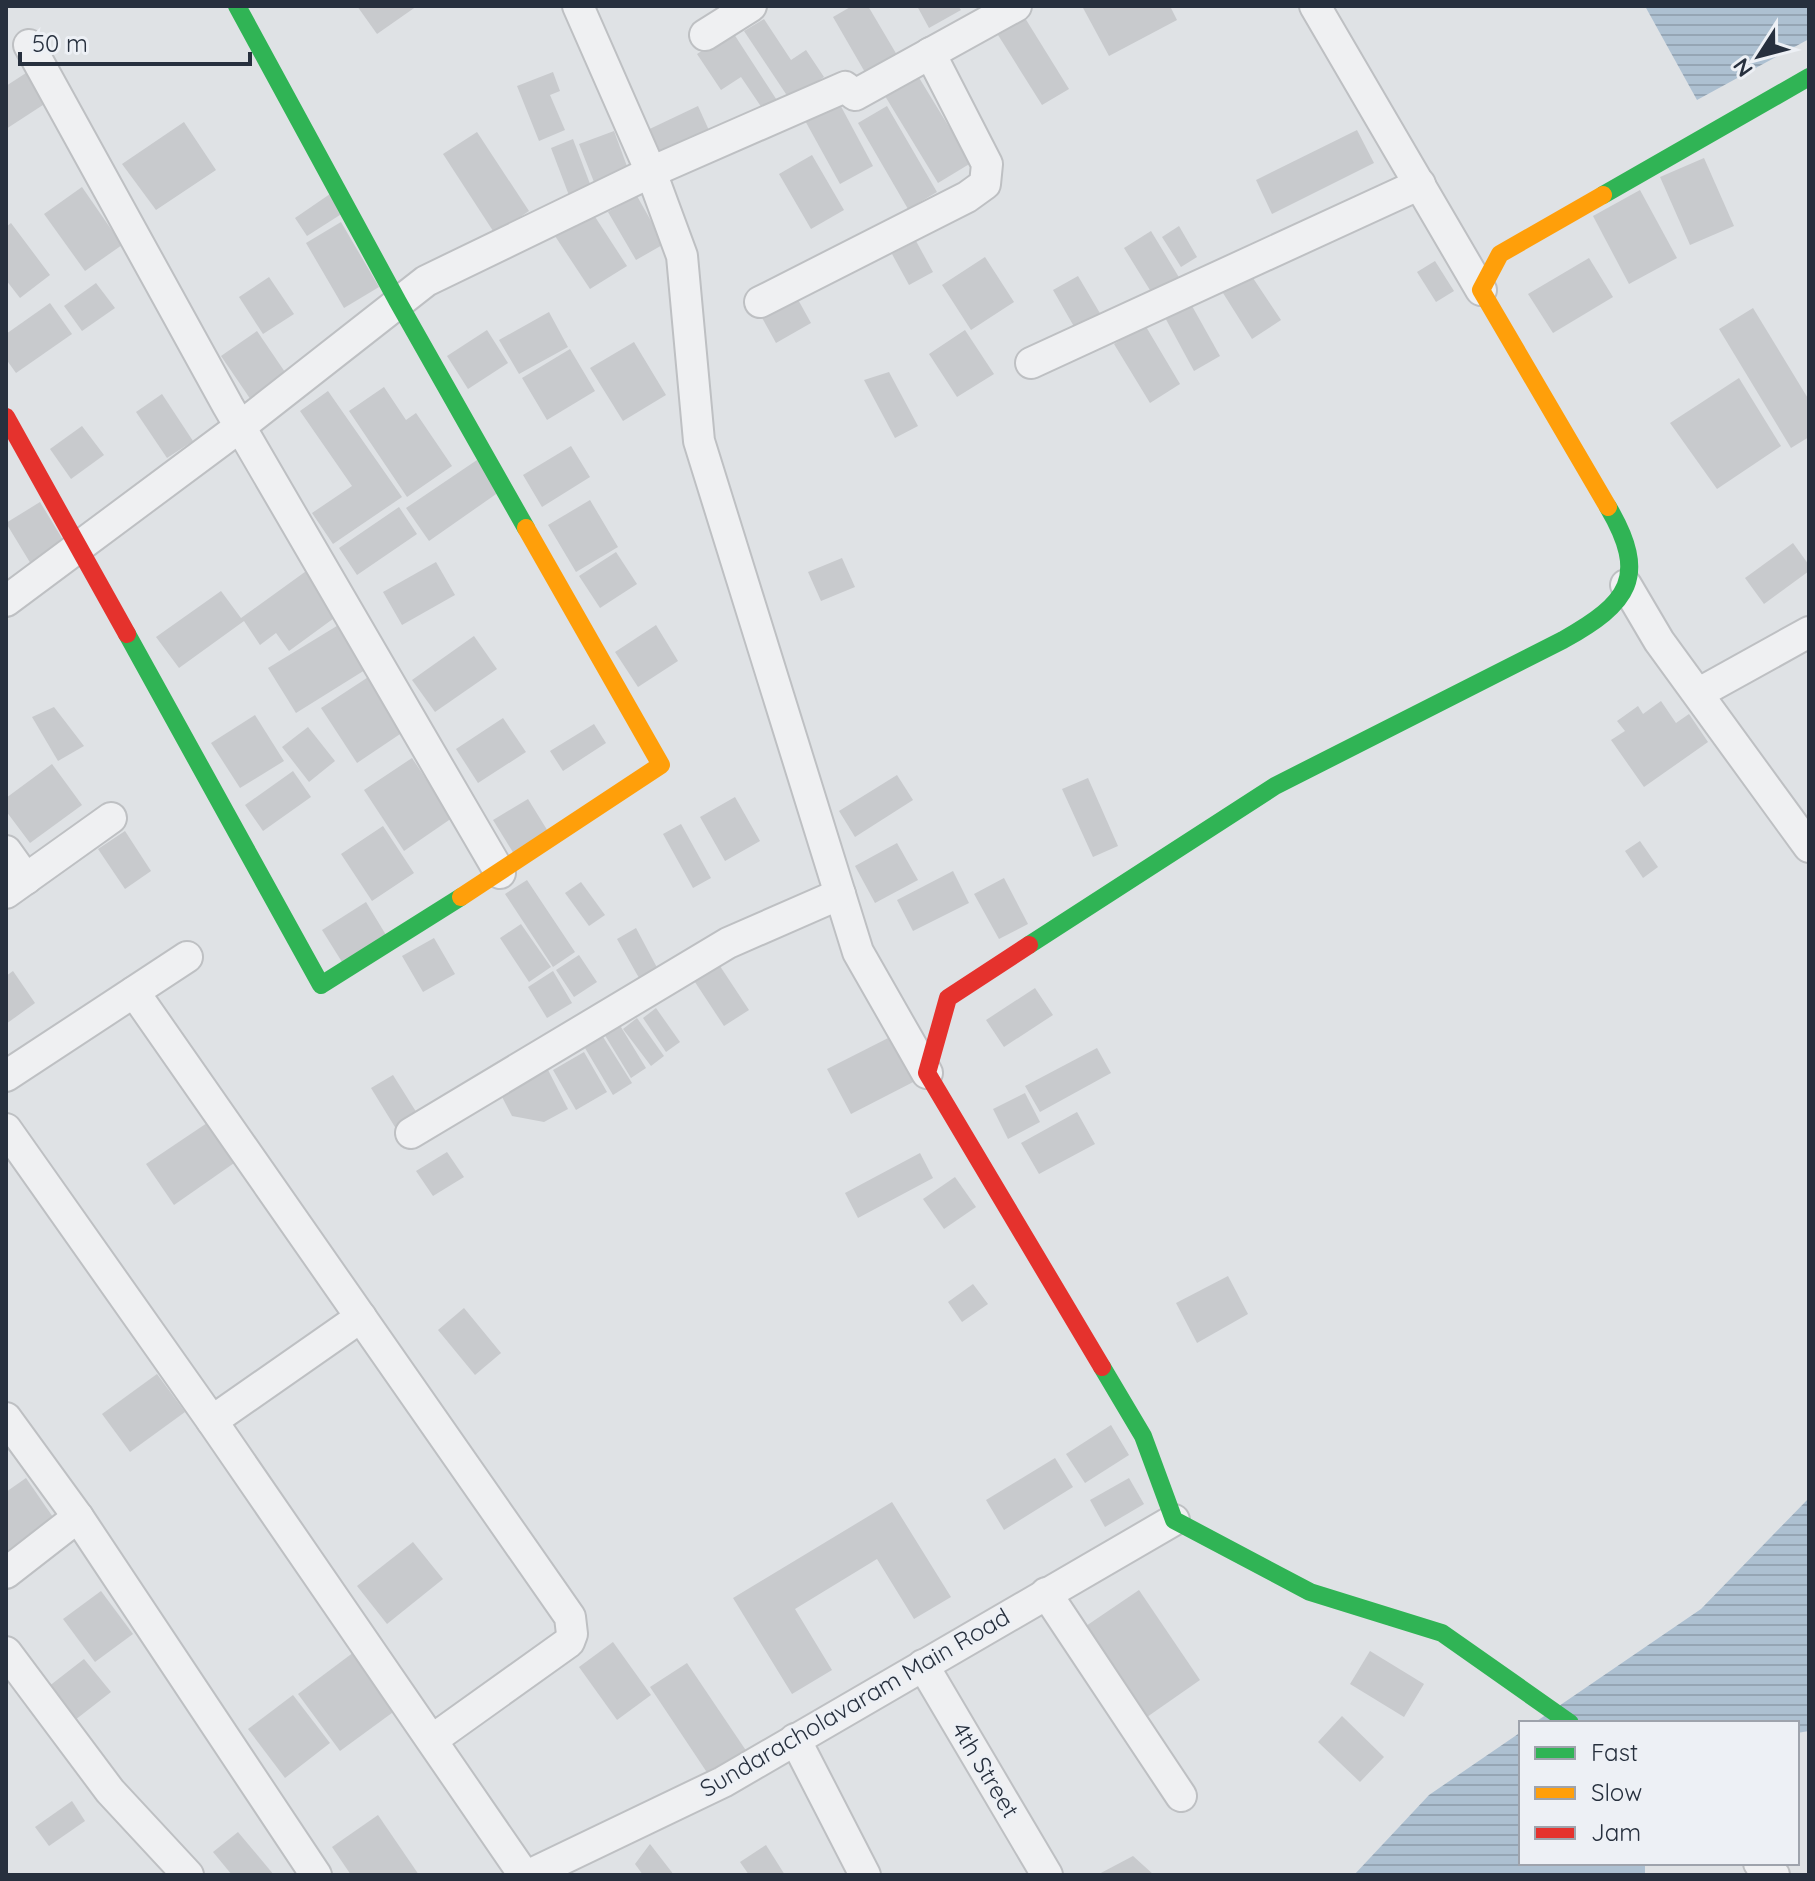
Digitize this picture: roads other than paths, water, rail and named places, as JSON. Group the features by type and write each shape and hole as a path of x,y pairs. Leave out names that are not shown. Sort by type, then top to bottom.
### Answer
{"street":[{"path":"6,417 321,985 500,873 661,765 398,302 237,6"},
{"path":"578,6 651,172 682,256 699,441 858,952 1143,1436 1174,1520 1310,1592 1442,1633 1567,1721"},
{"path":"705,35 751,6"},
{"path":"6,601 241,426 426,281 651,172 845,87 855,95 930,53 980,14 1016,6"},
{"path":"927,1073 948,998 1275,786 1587,627 1612,607 1626,585 1630,554 1622,528 1315,6"},
{"path":"29,45 241,426 500,873"},
{"path":"760,302 967,197 985,184 987,164 930,53"},
{"path":"1481,290 1500,254 1806,87"},
{"path":"1031,363 1420,184"},
{"path":"1626,585 1659,641 1809,847"},
{"path":"1699,693 1809,632"},
{"path":"6,851 16,886 111,818"},
{"path":"411,1133 728,943 840,894"},
{"path":"6,1076 187,957"},
{"path":"134,992 565,1607 573,1625 569,1642 432,1740"},
{"path":"6,1129 526,1875"},
{"path":"212,1421 361,1317"},
{"path":"6,1418 78,1517 316,1875"},
{"path":"6,1573 78,1517"},
{"name":"Sundaracholavaram Main Road","path":"526,1875 723,1782 1174,1520"},
{"path":"1046,1593 1181,1796"},
{"path":"6,1652 110,1791 188,1875"},
{"name":"4th Street","path":"923,1665 1047,1875"},
{"path":"795,1739 865,1875"}],"water":[{"path":"1645,6 1809,6 1809,39 1697,100"},
{"path":"1809,1498 1809,1731 1799,1733 1799,1721 1537,1721 1701,1609"},
{"path":"1519,1733 1519,1865 1645,1865 1645,1875 1354,1875 1429,1795"}]}
